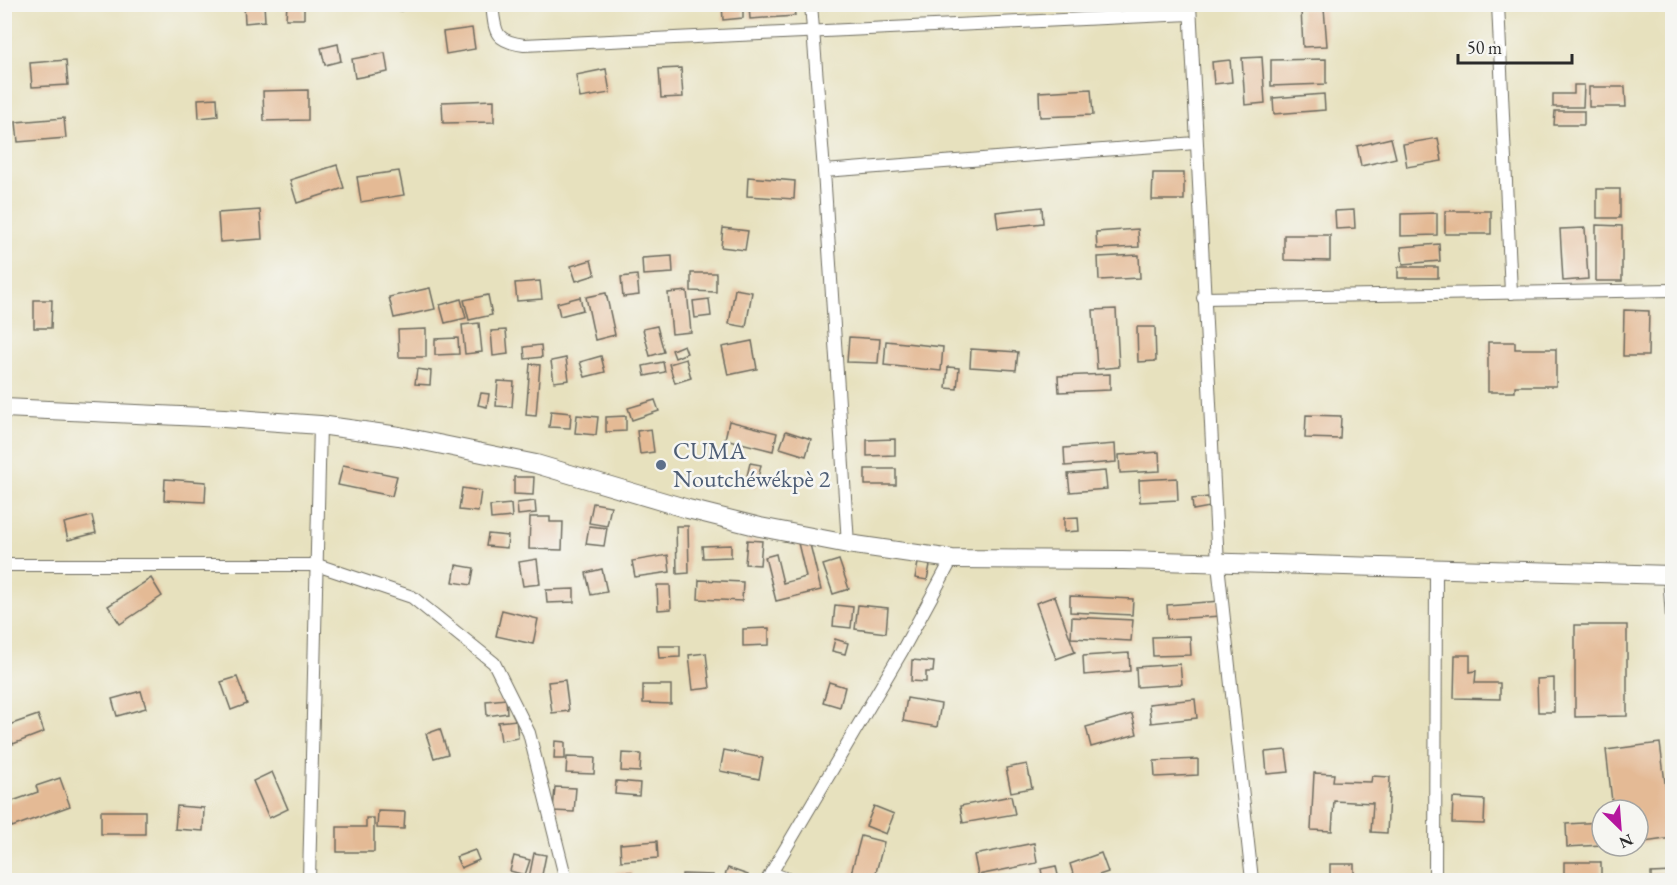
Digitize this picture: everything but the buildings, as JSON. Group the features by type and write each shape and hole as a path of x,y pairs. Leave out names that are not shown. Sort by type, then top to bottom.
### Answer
{"main road":[{"path":"4,408 224,418 320,425 399,436 502,456 760,527 848,544 952,559 1123,560 1671,575"}],"street":[{"path":"492,4 495,29 499,38 506,43 524,45 1190,9 1218,564 1252,880"},
{"path":"811,4 848,544"},
{"path":"1498,4 1511,293"},
{"path":"824,171 1196,142"},
{"path":"1203,298 1672,290"},
{"path":"309,880 320,425"},
{"path":"790,880 769,877 897,660 952,559"},
{"path":"4,565 317,565 412,597 494,663 529,733 566,880"},
{"path":"1435,880 1436,569"},
{"path":"1671,575 1672,618"}],"place":[{"name":"CUMA Noutchéwékpè 2","path":"661,465"}]}
